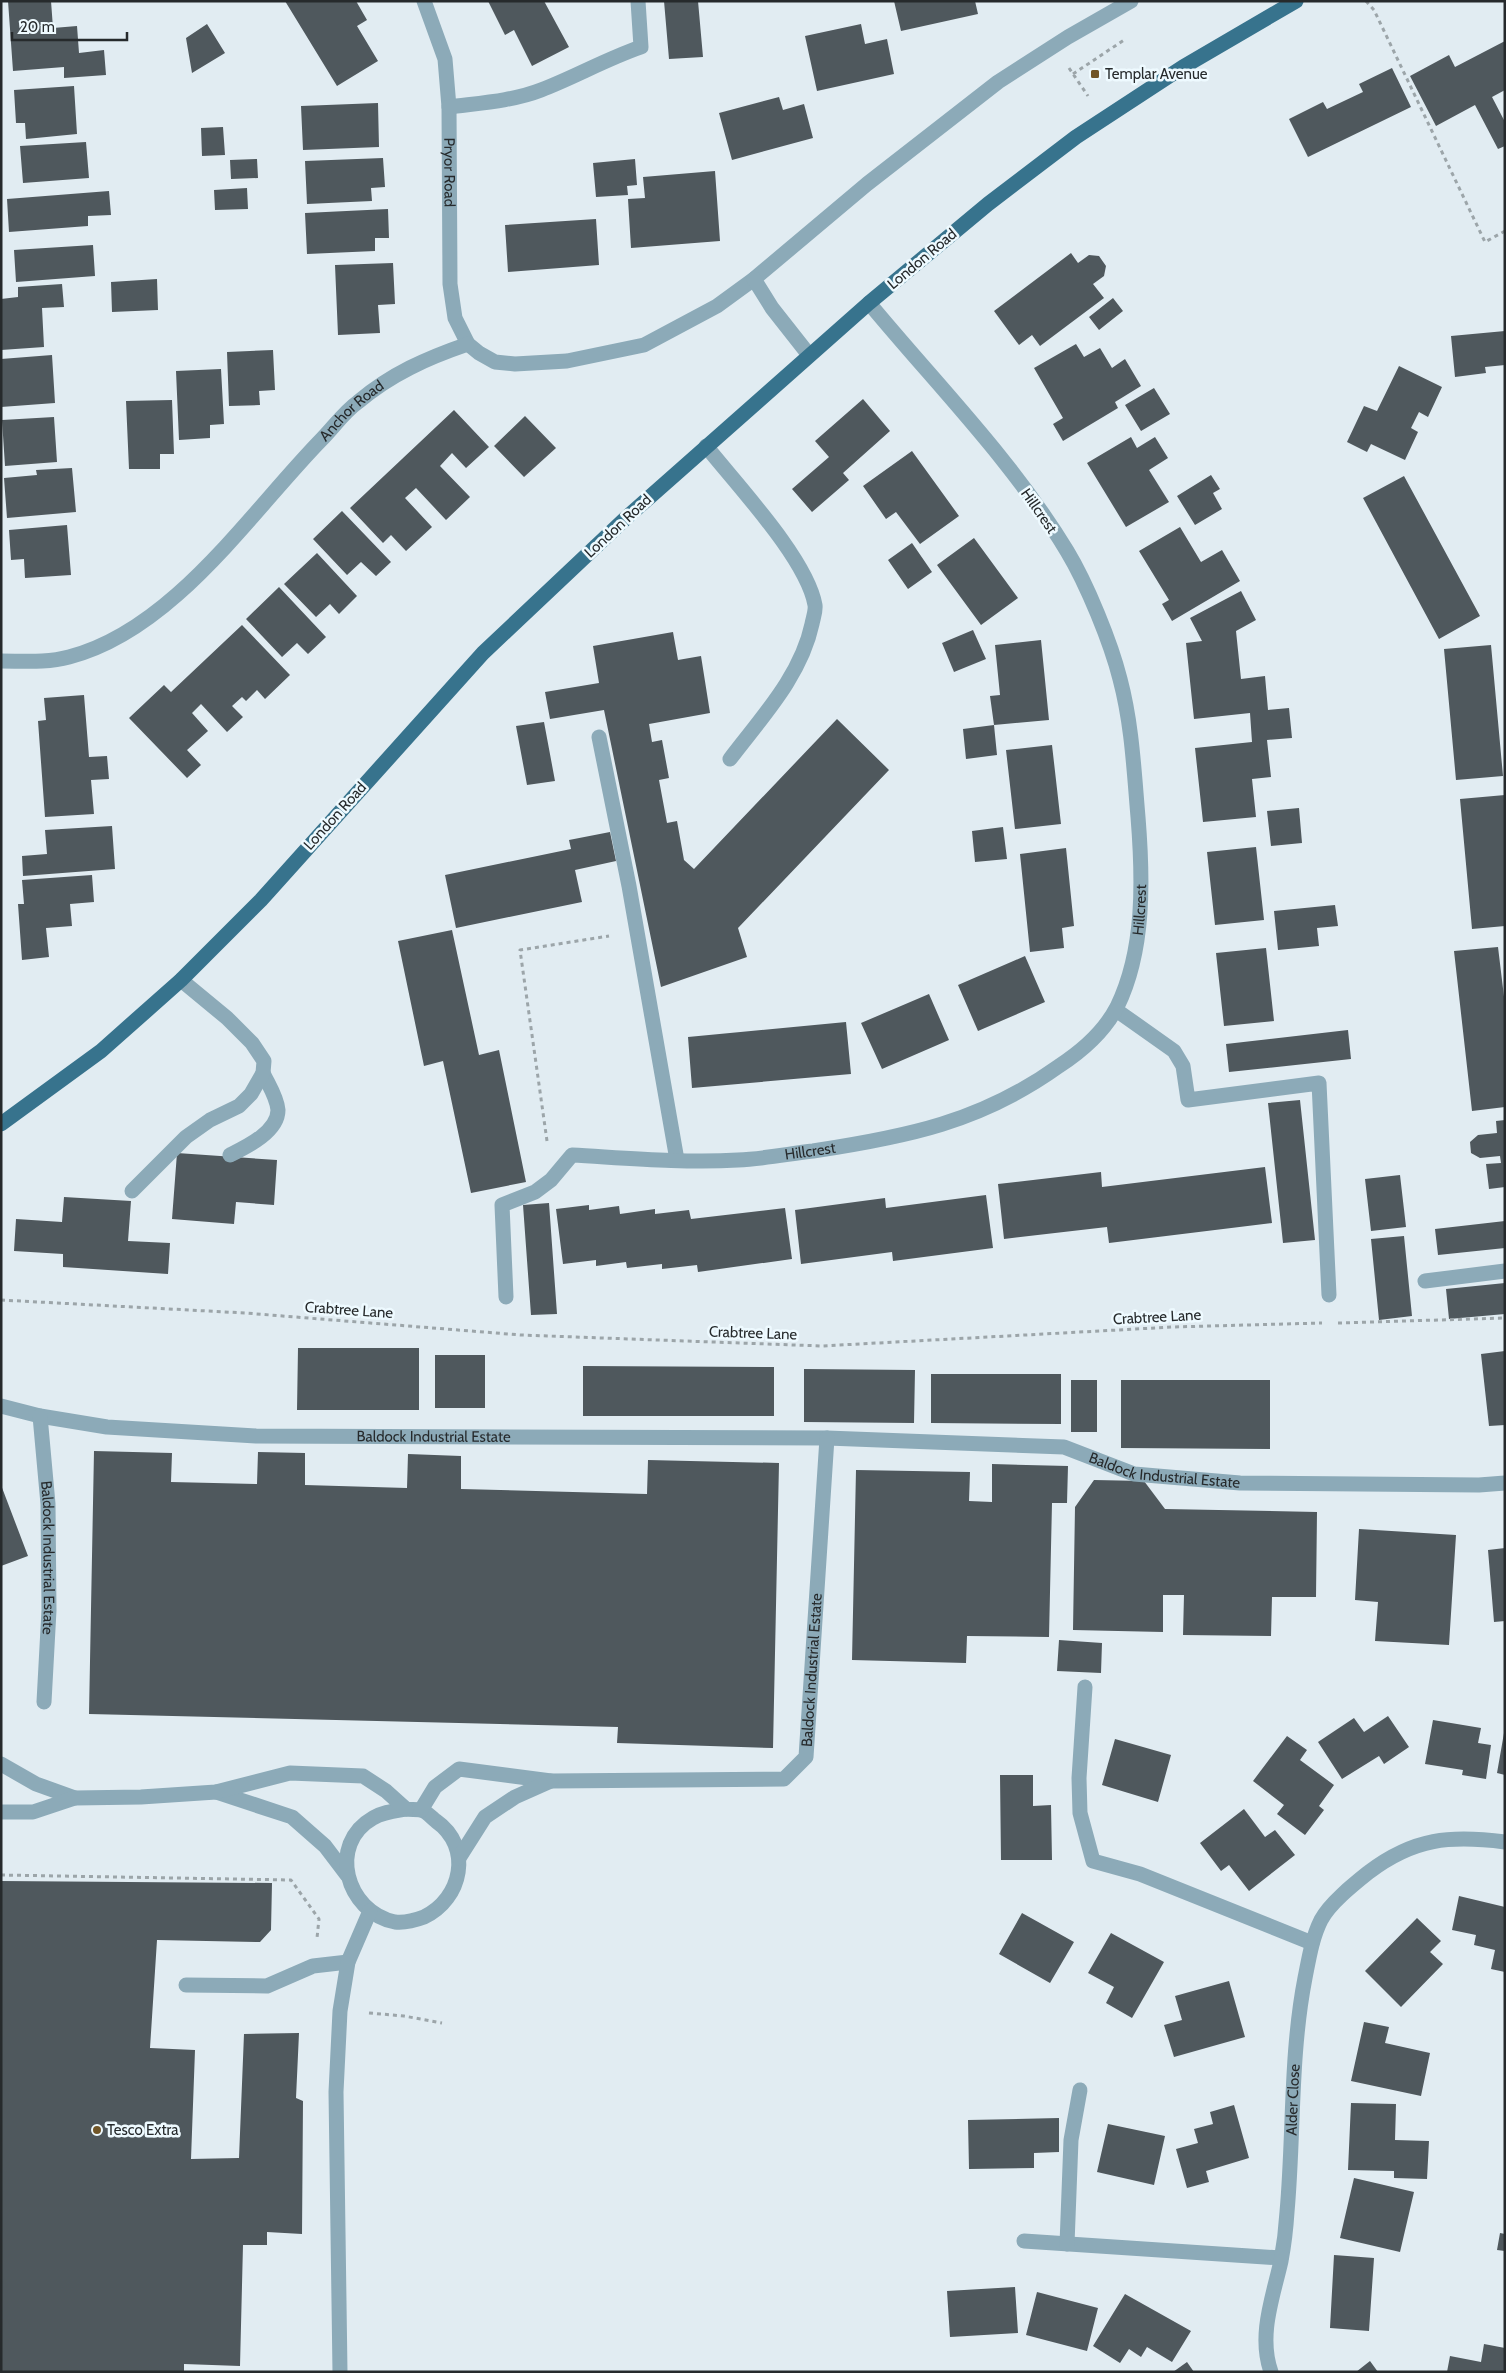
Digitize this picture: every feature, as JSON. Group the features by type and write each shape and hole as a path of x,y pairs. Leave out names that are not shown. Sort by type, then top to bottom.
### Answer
{"main road":[{"name":"London Road","path":"1,1124 101,1051 181,980 261,900 483,652 706,446 868,303 988,204 1076,137 1183,67 1296,1"}],"street":[{"name":"Pryor Road","path":"424,1 445,59 449,107 450,284 455,318 468,344"},
{"path":"449,107 540,91 611,57 641,47 638,1"},
{"path":"468,344 479,354 495,362 515,364 567,361 644,345 717,306 754,279 797,241 929,134 998,82 1053,46 1131,1"},
{"path":"754,279 772,308 809,355"},
{"name":"Hillcrest","path":"572,1155 677,1160 741,1160 857,1144 916,1132 967,1118 1036,1083 1088,1044 1116,1010 1129,976 1137,944 1140,898 1138,824 1133,757 1120,679 1095,609 1069,554 1032,498 980,432 868,303"},
{"name":"Anchor Road","path":"1,661 42,661 68,658 91,650 141,625 163,608 236,534 292,470 356,403 404,369 430,357 468,344"},
{"path":"706,446 792,554 807,582 816,607 809,638 790,679 730,759"},
{"path":"599,737 677,1160"},
{"path":"181,980 252,1043 264,1061 264,1073 277,1106 278,1112 275,1121 250,1145 230,1155"},
{"path":"1116,1010 1174,1051 1183,1066 1188,1100 1319,1083 1329,1295"},
{"path":"132,1191 186,1137 210,1120 239,1106 251,1094 264,1073"},
{"path":"506,1297 502,1205 535,1192 551,1180 572,1155"},
{"path":"1425,1281 1505,1271"},
{"name":"Baldock Industrial Estate","path":"1,1406 40,1416 107,1427 256,1436 827,1438 1064,1447 1134,1474 1240,1483 1479,1485 1505,1483"},
{"name":"Baldock Industrial Estate","path":"40,1416 48,1504 49,1610 44,1702"},
{"name":"Baldock Industrial Estate","path":"422,1810 434,1787 458,1768 551,1781 784,1779 806,1757 827,1438"},
{"path":"1085,1687 1079,1778 1080,1804 1093,1861 1140,1874 1312,1943"},
{"path":"1,1764 36,1784 75,1798"},
{"path":"1,1812 33,1812 75,1798 141,1797 216,1792 290,1773 362,1776 386,1791 406,1809"},
{"name":"Baldock Industrial Estate","path":"458,1858 485,1817 515,1797 551,1781"},
{"path":"216,1792 292,1817 325,1846 347,1875 359,1901 370,1911 395,1922 417,1920 437,1911 451,1895 458,1877 458,1858 453,1839 441,1824 422,1810 388,1811 371,1819 358,1831 350,1846 347,1860 347,1875"},
{"name":"Alder Close","path":"1271,2372 1268,2362 1265,2330 1281,2258 1287,2212 1298,2013 1312,1943 1322,1918 1352,1885 1382,1862 1422,1843 1469,1838 1505,1842"},
{"path":"340,2372 336,2092 340,2011 348,1962 370,1911"},
{"path":"186,1985 267,1986 313,1966 348,1962"},
{"path":"1067,2244 1072,2140 1080,2090"},
{"path":"1024,2241 1281,2258"}],"path":[{"path":"1366,1 1374,10 1485,242 1505,231"},
{"path":"1053,46 1103,119"},
{"path":"572,1155 547,1141 520,950 636,931"},
{"name":"Crabtree Lane","path":"1,1300 245,1314 520,1335 822,1346 1173,1327 1505,1318"},
{"path":"1,1875 292,1880 319,1918 313,1966"},
{"path":"340,2011 404,2016 442,2023"}],"building":[{"path":"8,1 51,1 53,28 77,26 79,53 104,50 106,75 64,78 64,67 13,71"},
{"path":"285,1 356,1 367,20 357,26 378,61 337,86"},
{"path":"488,1 544,1 569,47 532,66 514,30 505,35"},
{"path":"664,1 698,1 703,57 669,59"},
{"path":"894,1 975,1 978,14 901,31"},
{"path":"207,24 225,53 192,73 186,38"},
{"path":"861,24 865,44 887,39 894,74 817,91 805,36"},
{"path":"1505,41 1505,90 1492,97 1505,122 1505,146 1498,149 1475,105 1436,126 1410,76 1449,55 1455,67"},
{"path":"1392,68 1411,107 1308,157 1289,119 1323,102 1327,109 1363,92 1359,84"},
{"path":"74,86 77,134 26,139 25,123 16,123 14,90"},
{"path":"779,97 783,110 804,104 813,138 732,160 719,113"},
{"path":"378,103 379,147 303,150 301,106"},
{"path":"223,127 225,155 202,156 201,128"},
{"path":"86,142 89,178 23,183 20,146"},
{"path":"383,158 385,187 371,188 372,201 307,204 305,161"},
{"path":"257,159 258,178 231,179 230,160"},
{"path":"635,159 637,185 627,186 628,195 596,197 593,163"},
{"path":"715,171 720,241 631,248 628,199 645,198 643,177"},
{"path":"247,188 248,209 215,210 214,190"},
{"path":"109,191 111,215 88,216 88,226 9,232 7,199"},
{"path":"388,209 389,238 375,238 375,251 307,254 305,213"},
{"path":"596,219 599,265 508,272 505,225"},
{"path":"93,245 95,276 16,282 14,250"},
{"path":"1071,253 1078,263 1089,255 1099,256 1106,266 1104,276 1093,284 1104,298 1040,346 1032,335 1019,345 994,311"},
{"path":"393,263 395,304 378,305 380,333 338,335 335,265"},
{"path":"157,279 158,310 112,312 111,282"},
{"path":"62,284 64,307 42,308 44,347 1,350 1,299 18,297 18,287"},
{"path":"1113,298 1123,311 1099,330 1089,317"},
{"path":"1505,331 1505,365 1485,367 1486,373 1455,377 1451,336"},
{"path":"1076,344 1084,357 1100,348 1112,368 1125,359 1141,386 1115,402 1118,408 1063,441 1053,424 1063,418 1034,368"},
{"path":"273,350 275,390 259,391 260,405 229,406 227,352"},
{"path":"52,355 55,403 1,407 1,359"},
{"path":"1399,366 1442,387 1428,417 1419,412 1411,428 1418,432 1405,460 1371,444 1367,452 1347,442 1364,406 1377,411"},
{"path":"221,369 224,424 210,425 210,438 179,440 176,371"},
{"path":"1154,388 1170,414 1141,431 1125,405"},
{"path":"863,399 890,431 843,473 849,480 812,512 792,489 829,457 815,441"},
{"path":"172,400 174,454 160,454 160,469 129,469 126,401"},
{"path":"454,410 489,447 466,468 452,453 440,466 470,497 446,520 416,488 405,498 432,527 406,551 391,535 383,543 350,508"},
{"path":"525,416 556,448 524,477 494,446"},
{"path":"54,417 57,462 5,466 2,420"},
{"path":"1131,437 1137,448 1155,437 1168,458 1149,470 1169,502 1126,527 1087,463"},
{"path":"912,451 959,516 920,544 896,512 886,519 863,486"},
{"path":"72,468 76,512 7,518 4,478 37,475 36,470"},
{"path":"1211,475 1220,489 1213,493 1222,509 1195,525 1177,496"},
{"path":"1404,476 1480,616 1439,639 1363,498"},
{"path":"342,511 391,562 376,576 361,562 347,575 313,539"},
{"path":"67,525 71,575 25,578 24,559 11,560 9,530"},
{"path":"1180,527 1201,562 1222,550 1240,581 1172,621 1162,604 1169,600 1139,551"},
{"path":"974,538 1018,598 981,625 937,565"},
{"path":"912,543 932,572 908,589 888,560"},
{"path":"317,553 357,596 339,614 330,604 316,617 284,584"},
{"path":"279,587 326,637 308,654 297,643 282,657 246,619"},
{"path":"1241,591 1256,620 1236,631 1241,679 1265,676 1268,710 1289,708 1292,738 1267,740 1271,777 1252,779 1256,817 1203,822 1195,748 1252,742 1250,713 1194,719 1186,643 1202,641 1190,618"},
{"path":"242,625 290,675 265,699 257,690 246,701 242,697 232,706 243,717 227,732 201,704 192,713 208,731 187,750 201,765 187,778 129,718 164,685 171,692"},
{"path":"973,630 986,659 954,672 942,643"},
{"path":"673,632 678,660 701,656 710,713 649,724 652,742 662,740 669,778 659,780 667,823 677,821 684,860 694,869 837,719 889,770 738,928 747,957 661,987 604,710 550,719 545,692 599,683 593,646"},
{"path":"1041,640 1049,720 994,725 990,696 1000,695 995,645"},
{"path":"1491,645 1503,776 1456,780 1444,649"},
{"path":"84,695 89,757 107,756 109,779 91,780 94,814 45,817 38,721 46,720 44,698"},
{"path":"544,722 555,781 527,785 516,726"},
{"path":"994,725 997,755 966,759 963,729"},
{"path":"1052,745 1061,824 1015,829 1006,750"},
{"path":"1505,795 1505,926 1472,929 1460,799"},
{"path":"1299,808 1302,843 1271,846 1267,811"},
{"path":"112,826 115,869 23,876 22,856 47,854 45,830"},
{"path":"1003,827 1007,859 975,862 972,831"},
{"path":"610,832 616,861 575,870 582,902 456,928 445,875 571,849 569,840"},
{"path":"1256,847 1264,920 1215,925 1207,852"},
{"path":"1066,848 1074,926 1062,928 1064,948 1030,952 1020,854"},
{"path":"92,875 94,902 70,904 72,926 46,928 49,957 22,960 18,904 24,904 22,880"},
{"path":"1335,905 1338,926 1317,928 1319,946 1278,950 1274,911"},
{"path":"452,930 479,1055 499,1050 526,1182 471,1193 443,1061 424,1066 398,941"},
{"path":"1498,947 1505,1005 1505,1107 1472,1111 1454,951"},
{"path":"1266,948 1274,1021 1224,1026 1216,953"},
{"path":"1025,956 1045,1002 978,1031 958,985"},
{"path":"929,994 949,1040 882,1069 861,1023"},
{"path":"846,1022 851,1074 692,1088 688,1037"},
{"path":"1348,1030 1351,1059 1229,1072 1226,1044"},
{"path":"1300,1100 1315,1240 1283,1243 1268,1103"},
{"path":"1505,1120 1505,1187 1489,1189 1486,1164 1501,1163 1500,1156 1480,1158 1471,1153 1470,1142 1478,1135 1497,1133 1496,1121"},
{"path":"177,1153 277,1160 274,1205 236,1202 234,1224 172,1219"},
{"path":"1265,1167 1272,1223 1109,1243 1107,1227 1004,1239 998,1184 1101,1172 1102,1187"},
{"path":"1400,1175 1406,1227 1371,1231 1365,1179"},
{"path":"986,1195 993,1248 893,1261 892,1252 801,1264 795,1210 885,1198 886,1208"},
{"path":"64,1197 131,1201 128,1241 170,1243 168,1274 63,1267 63,1254 14,1251 16,1219 62,1222"},
{"path":"549,1203 557,1314 531,1315 523,1205"},
{"path":"589,1205 589,1210 619,1206 620,1214 655,1209 655,1214 689,1210 691,1219 785,1208 792,1259 698,1272 697,1265 662,1269 662,1264 627,1268 626,1262 596,1266 596,1260 563,1264 556,1209"},
{"path":"1505,1221 1505,1248 1438,1255 1435,1229"},
{"path":"1404,1236 1412,1316 1379,1320 1371,1239"},
{"path":"1505,1283 1505,1314 1449,1319 1446,1289"},
{"path":"298,1348 419,1348 419,1410 297,1410"},
{"path":"1505,1351 1505,1425 1489,1426 1481,1354"},
{"path":"435,1355 485,1355 485,1408 435,1408"},
{"path":"583,1366 774,1367 774,1416 583,1416"},
{"path":"804,1369 915,1370 914,1423 804,1422"},
{"path":"931,1374 1061,1374 1061,1424 931,1423"},
{"path":"1071,1380 1097,1380 1097,1432 1071,1432"},
{"path":"1121,1380 1270,1380 1270,1449 1121,1448"},
{"path":"94,1451 172,1453 171,1482 257,1484 258,1452 305,1453 305,1485 407,1488 408,1454 461,1456 461,1489 647,1494 648,1460 779,1463 773,1748 617,1743 618,1727 89,1714"},
{"path":"992,1464 1068,1466 1067,1503 1052,1503 1049,1637 967,1636 966,1663 852,1660 856,1470 970,1472 969,1501 992,1502"},
{"path":"1094,1480 1144,1481 1165,1509 1317,1512 1316,1597 1272,1597 1271,1636 1183,1635 1184,1595 1163,1595 1163,1632 1073,1630 1075,1507"},
{"path":"1,1485 28,1556 1,1566"},
{"path":"1359,1529 1456,1535 1449,1645 1375,1641 1378,1602 1355,1600"},
{"path":"1505,1548 1505,1621 1494,1622 1488,1550"},
{"path":"1059,1640 1102,1643 1101,1673 1057,1671"},
{"path":"1388,1716 1409,1747 1384,1764 1379,1756 1342,1779 1318,1742 1354,1718 1364,1732"},
{"path":"1433,1720 1481,1728 1478,1743 1491,1745 1486,1779 1462,1775 1463,1770 1425,1764"},
{"path":"1505,1733 1505,1775 1497,1773"},
{"path":"1287,1736 1307,1750 1300,1760 1334,1785 1319,1806 1324,1810 1305,1835 1277,1814 1284,1805 1253,1781"},
{"path":"1115,1739 1171,1755 1158,1802 1102,1785"},
{"path":"1000,1775 1033,1775 1033,1806 1051,1805 1052,1860 1001,1860"},
{"path":"1244,1809 1265,1837 1275,1830 1295,1855 1249,1891 1229,1865 1221,1871 1200,1843"},
{"name":"Tesco Extra","path":"1,1881 272,1883 271,1930 260,1942 157,1940 150,2048 195,2050 191,2159 239,2158 244,2034 299,2033 296,2098 303,2101 302,2234 267,2232 267,2245 243,2245 240,2366 184,2364 184,2372 1,2372"},
{"path":"1459,1896 1505,1907 1505,1972 1491,1969 1495,1950 1474,1945 1476,1935 1452,1930"},
{"path":"1022,1913 1074,1942 1050,1983 999,1954"},
{"path":"1417,1918 1441,1941 1430,1952 1443,1964 1401,2007 1365,1971"},
{"path":"1111,1933 1164,1962 1132,2018 1106,2003 1114,1987 1088,1973"},
{"path":"1229,1981 1245,2037 1174,2057 1164,2025 1182,2020 1175,1996"},
{"path":"1364,2022 1389,2027 1385,2043 1430,2053 1421,2096 1351,2081"},
{"path":"1351,2103 1396,2104 1395,2140 1429,2141 1427,2179 1394,2178 1394,2171 1348,2170"},
{"path":"1234,2105 1249,2158 1206,2171 1209,2182 1187,2188 1176,2149 1198,2143 1194,2129 1213,2124 1210,2112"},
{"path":"1059,2118 1059,2152 1034,2153 1034,2168 969,2169 968,2120"},
{"path":"1108,2124 1165,2136 1154,2185 1097,2172"},
{"path":"1354,2178 1414,2192 1400,2252 1340,2238"},
{"path":"1500,2233 1505,2234 1505,2251 1497,2250"},
{"path":"1334,2255 1374,2258 1369,2331 1330,2328"},
{"path":"1015,2287 1018,2333 950,2337 947,2291"},
{"path":"1037,2292 1098,2308 1087,2351 1026,2335"},
{"path":"1125,2294 1191,2331 1172,2362 1147,2347 1141,2357 1129,2349 1120,2363 1093,2346"},
{"path":"1484,2344 1505,2348 1505,2372 1447,2372 1450,2356 1481,2362"},
{"path":"1370,2361 1378,2372 1356,2372"},
{"path":"1187,2362 1194,2372 1173,2372"}],"place":[{"name":"Templar Avenue","path":"1095,74"},
{"name":"Tesco Extra","path":"97,2130"}]}
